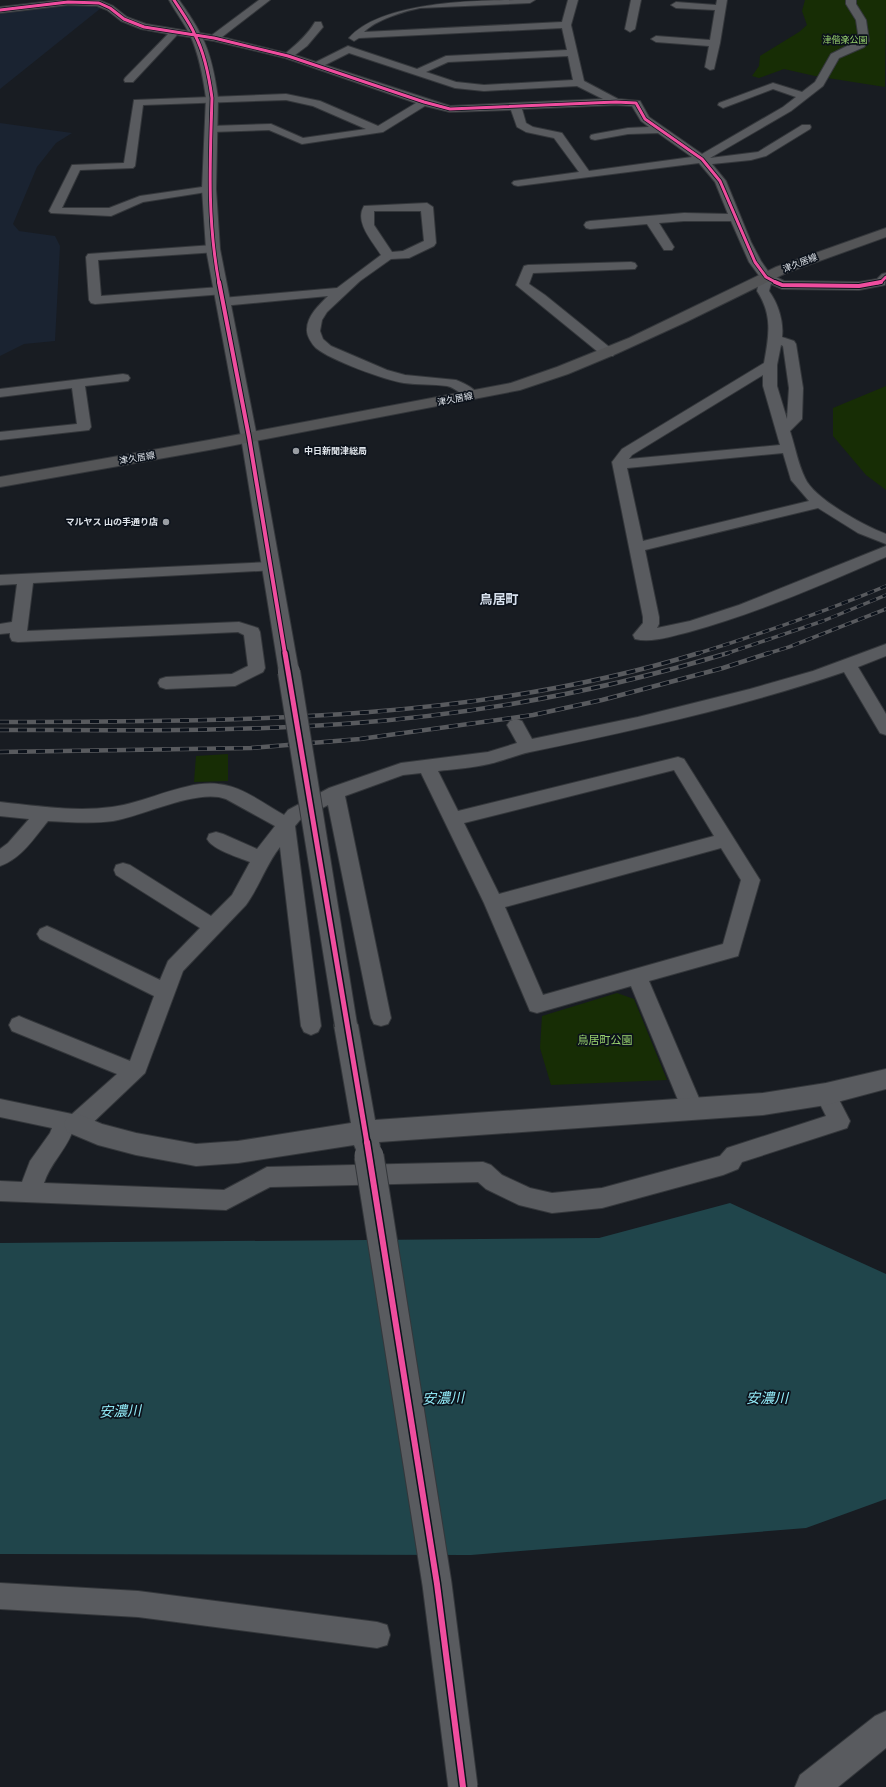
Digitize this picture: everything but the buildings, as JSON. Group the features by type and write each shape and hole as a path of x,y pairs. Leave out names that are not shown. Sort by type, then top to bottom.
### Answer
{"main road":[{"name":"津久居線","path":"0,482 514,387 555,374 608,353 766,277 831,251 886,232"}],"street":[{"path":"174,0 195,34 205,61 212,98 209,189 213,249 249,437 367,1144 437,1584 463,1787"},
{"path":"214,38 265,0"},
{"path":"318,65 348,49 362,28 373,21 402,10 420,5 530,0"},
{"path":"573,0 566,25 580,83"},
{"path":"630,29 631,17 636,0"},
{"path":"703,160 709,153 787,109 820,84 835,56 860,45 864,41 860,20 851,4 851,0"},
{"path":"0,10 62,3 95,2 110,8 124,19 144,27 195,34 288,56 424,102 450,109 616,102 636,103 645,119 703,160 720,181 734,218 755,262 766,277 782,285 858,286 881,282 886,277"},
{"path":"676,5 722,4 710,67"},
{"path":"288,56 303,44 318,27 318,24"},
{"path":"356,35 566,25"},
{"path":"129,80 175,32"},
{"path":"656,39 715,43"},
{"path":"348,49 468,87 484,88 580,83 616,102"},
{"path":"418,72 446,59 573,53"},
{"path":"723,105 773,86 804,96"},
{"path":"209,189 140,200 111,212 55,211 76,167 129,166 138,102 268,96 316,103 379,130"},
{"path":"211,129 271,128 302,141 379,130 424,102"},
{"path":"516,107 521,125 530,130 558,135 586,175"},
{"path":"518,183 703,160 751,157 762,154 806,127"},
{"path":"595,137 628,131 660,130"},
{"path":"388,256 368,225 368,208 427,207 430,243 405,255 388,256 366,270 321,310 313,322 312,330 322,346 336,354 397,378 456,384 472,395"},
{"path":"590,225 684,217 734,218"},
{"path":"651,220 668,247"},
{"path":"213,249 92,257 95,300 341,291"},
{"path":"608,353 541,298 522,285 528,269 631,266"},
{"path":"766,277 763,291 768,298 776,324 776,339 770,365 770,386 798,480 807,492 855,526 869,534 886,539"},
{"path":"776,339 790,344 796,388 795,419 783,430"},
{"path":"770,365 627,452 619,462 651,618 651,624 641,635 660,634 764,603 886,551"},
{"path":"0,393 123,378"},
{"path":"0,436 23,432 66,430 84,427 78,384"},
{"path":"620,464 783,449 788,446"},
{"path":"637,547 821,503"},
{"path":"0,580 270,567"},
{"path":"26,579 18,637 239,627 252,632 257,668 235,680 166,683"},
{"path":"0,629 19,627"},
{"path":"30,1192 38,1168 70,1123 138,1068 175,967 239,900 261,858 294,815 335,793 401,768 488,758 527,746 624,727 742,697 848,666 886,650"},
{"path":"848,666 886,729"},
{"path":"516,725 527,746"},
{"path":"426,764 494,903 537,1005 731,950 751,880 678,763 453,819"},
{"path":"0,809 85,816 113,814 143,808 206,790 220,790 286,824"},
{"path":"335,793 382,1018"},
{"path":"0,859 14,848 44,813"},
{"path":"286,824 311,1026"},
{"path":"216,839 238,850 261,858"},
{"path":"494,903 726,840"},
{"path":"123,870 212,927"},
{"path":"47,934 166,992"},
{"path":"637,977 693,1110"},
{"path":"19,1025 134,1072"},
{"path":"0,1108 70,1123 98,1134 136,1144 196,1155 367,1144 763,1104 826,1094 886,1079"},
{"path":"0,1191 226,1200 267,1177 483,1172 494,1182 527,1198 552,1203 602,1198 723,1165 730,1162 735,1155 839,1121 826,1094"},
{"path":"0,1596 138,1604 377,1635"},
{"path":"812,1787 886,1727"}],"shaded area":[{"path":"69,5 101,8 0,89 0,12"},
{"path":"0,123 72,133 56,143 37,167 13,224 19,231 55,236 60,246 55,341 24,344 0,356"}],"green space":[{"name":"津偕楽公園","path":"805,0 886,0 885,87 815,76 784,69 759,78 752,76 759,66 760,56 799,32 807,25 802,11"},
{"path":"886,386 886,490 866,475 833,436 833,408"},
{"path":"228,754 228,781 194,782 196,756"},
{"name":"鳥居町公園","path":"617,993 634,999 667,1080 551,1085 540,1048 542,1016"}],"water":[{"name":"安濃川","path":"730,1203 886,1274 886,1499 806,1528 471,1555 0,1554 0,1243 599,1238"}],"railway":[{"path":"696,654 792,622 886,586"},
{"path":"728,653 823,621 886,595"},
{"path":"766,654 789,647 886,609"},
{"path":"0,722 176,721 265,718 352,713 440,705 527,693 613,676 699,653"},
{"path":"0,730 172,730 300,727 392,720 489,708 586,690 681,667 728,653"},
{"path":"0,752 251,748 360,739 533,715 602,700 723,668 769,653"}],"cycle path":[{"path":"174,0 195,34 203,54 210,83 212,98 209,189 213,249 249,437 369,1156 437,1584 463,1787"},
{"path":"0,10 68,2 99,3 110,8 124,19 144,27 214,38 288,56 424,102 450,109 616,102 636,103 645,119 702,159 720,181 745,242 755,262 766,277 782,285 859,286 881,282 886,277"}],"place":[{"name":"中日新聞津総局","path":"296,451"},
{"name":"マルヤス 山の手通り店","path":"166,522"}],"district":[{"name":"鳥居町","path":"499,599"}]}
